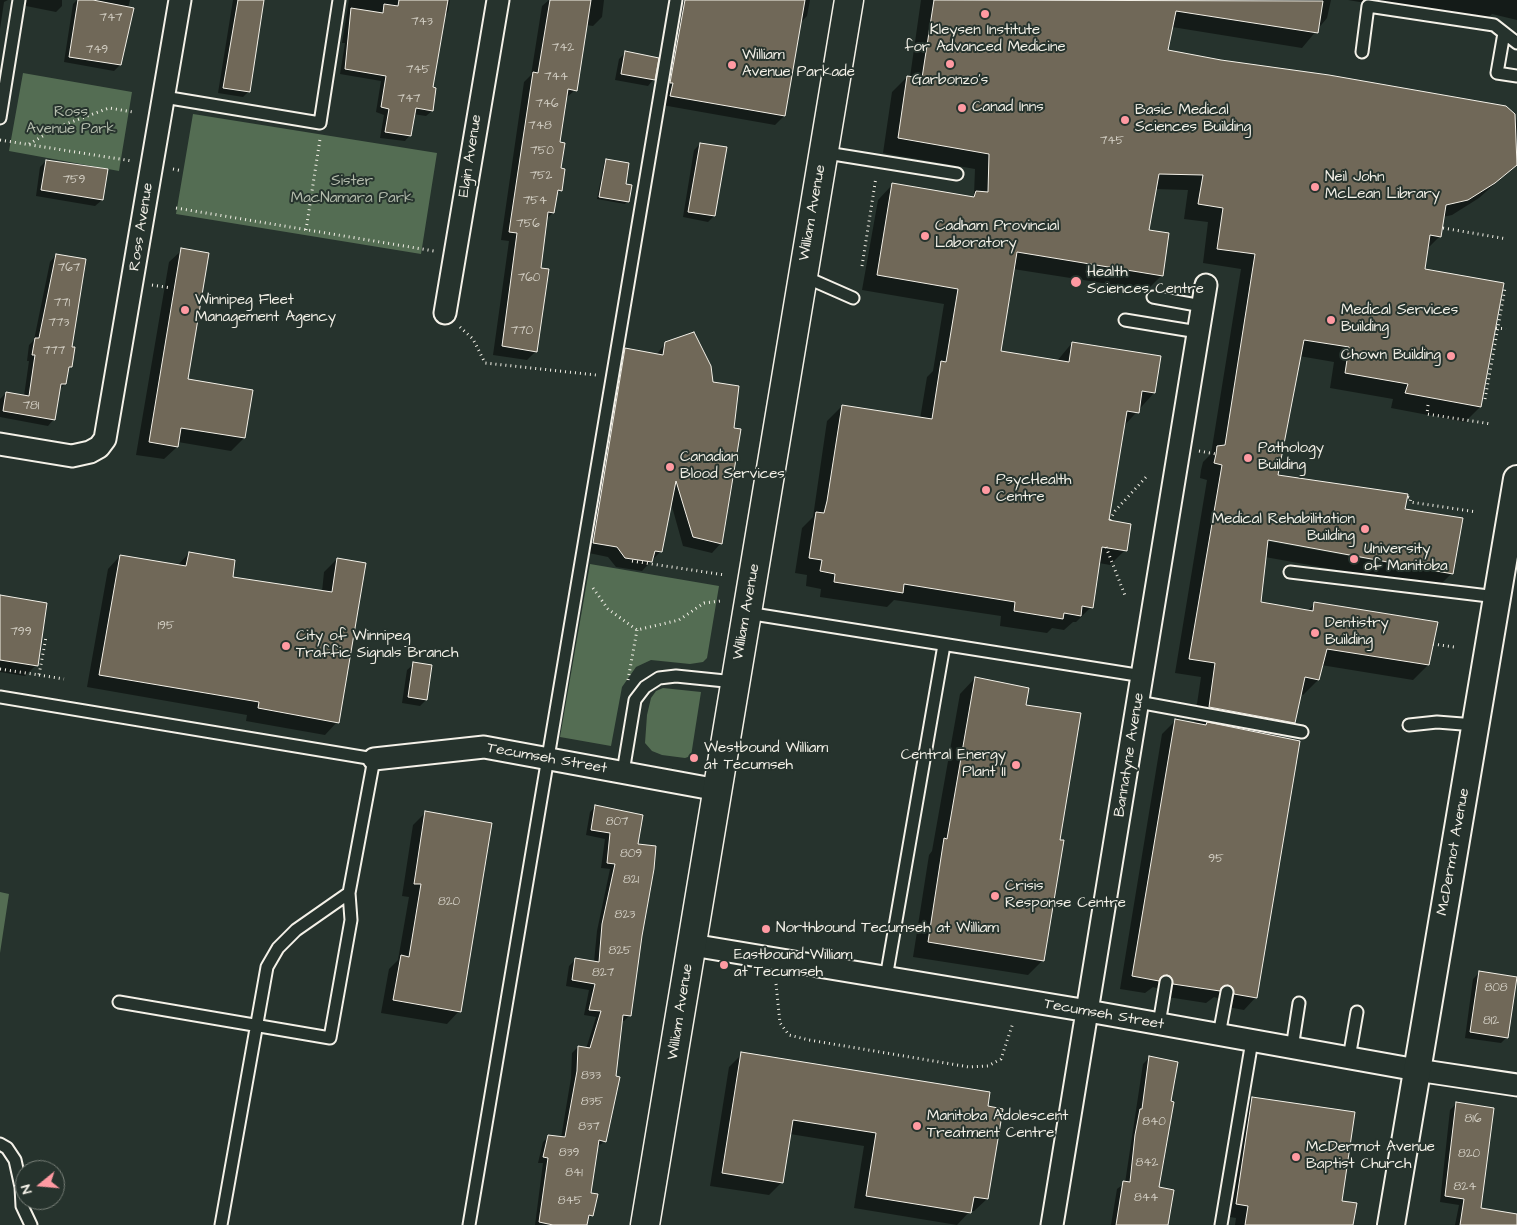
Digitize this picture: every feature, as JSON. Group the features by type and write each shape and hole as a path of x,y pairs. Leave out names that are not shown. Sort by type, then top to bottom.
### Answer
{"main road":[{"name":"William Avenue","path":"645,1225 803,276 828,157 849,0"}],"street":[{"name":"Ross Avenue","path":"0,444 63,455 79,455 94,450 103,443 106,435 180,0"},
{"name":"Elgin Avenue","path":"445,313 498,0"},
{"name":"Bannatyne Avenue","path":"1052,1225 1206,285"},
{"name":"McDermot Avenue","path":"1391,1225 1517,479"},
{"name":"Tecumseh Street","path":"374,759 484,747 718,790"},
{"name":"Tecumseh Street","path":"692,945 1088,1011 1417,1070 1517,1085"}],"lane":[{"path":"0,118 20,0"},
{"path":"164,97 320,123 339,0"},
{"path":"470,1225 676,0"},
{"path":"1362,52 1368,6 1494,24 1517,43"},
{"path":"1504,33 1497,73 1517,76"},
{"path":"828,157 957,174"},
{"path":"803,276 854,298"},
{"path":"1153,297 1202,306"},
{"path":"1125,320 1198,332"},
{"path":"1290,572 1497,597"},
{"path":"747,613 1142,676"},
{"path":"886,978 944,645"},
{"path":"623,772 635,700 645,688 659,678 676,676 735,682"},
{"path":"0,697 374,759 349,893 350,920 330,1038 119,1002"},
{"path":"1138,702 1302,732"},
{"path":"1409,725 1437,722 1476,725"},
{"path":"221,1225 267,967 278,948 296,930 349,893"},
{"path":"1159,1024 1166,982"},
{"path":"1219,1035 1227,992"},
{"path":"1292,1048 1299,1003"},
{"path":"1349,1058 1357,1012"},
{"path":"1221,1225 1252,1041"},
{"path":"0,1144 7,1148 15,1160 21,1187 22,1206 31,1225"}],"path":[{"path":"28,144 58,127 109,108 133,112"},
{"path":"306,230 322,130 320,123"},
{"path":"0,140 182,171"},
{"path":"862,266 877,172"},
{"path":"176,208 455,255"},
{"path":"1443,228 1507,240"},
{"path":"1485,400 1505,288"},
{"path":"445,313 473,339 486,363 595,375 612,381"},
{"path":"1497,328 1506,329"},
{"path":"1428,405 1427,414 1491,424"},
{"path":"1195,451 1216,454"},
{"path":"1110,520 1115,511 1147,476"},
{"path":"1408,497 1410,502 1477,512"},
{"path":"1106,547 1126,598"},
{"path":"632,560 725,575"},
{"path":"579,577 589,582 608,610 638,630 679,620 704,603 721,601"},
{"path":"39,675 46,637"},
{"path":"1433,644 1454,647"},
{"path":"0,669 64,679"},
{"path":"776,984 780,1023 789,1035 959,1066 988,1066 1001,1059 1013,1023"}],"green space":[{"name":"Ross Avenue Park","path":"23,73 132,92 119,171 9,151"},
{"name":"Sister MacNamara Park","path":"193,114 437,153 421,254 176,214"},
{"path":"590,564 719,586 707,658 703,662 690,664 651,660 636,667 622,687 611,746 560,737"},
{"path":"663,688 701,692 691,756 685,758 662,755 652,751 645,743 647,715 651,698 656,691"},
{"path":"0,892 9,894 0,953"}],"building":[{"path":"78,0 93,0 134,8 121,65 69,57"},
{"path":"238,0 264,0 250,92 223,88"},
{"path":"399,0 448,0 433,87 436,88 433,111 416,108 411,136 385,132 389,109 381,107 386,76 345,69 351,8 383,13 384,4 398,6"},
{"path":"550,0 591,0 577,91 568,89 560,142 565,143 561,168 565,169 562,191 558,190 554,213 548,212 541,268 549,269 537,352 502,346 517,233 509,232 533,72 538,73"},
{"name":"William Avenue Parkade","path":"685,0 805,0 785,116 670,96 673,83 670,83"},
{"path":"934,0 1323,1 1318,33 1176,11 1168,50 1221,60 1329,75 1506,106 1515,114 1517,165 1495,183 1468,200 1446,205 1441,237 1430,235 1425,269 1504,283 1481,407 1405,393 1408,384 1345,373 1349,347 1304,340 1278,475 1408,494 1405,509 1463,518 1453,574 1268,540 1261,602 1313,611 1314,602 1438,622 1429,665 1327,649 1319,680 1305,677 1295,723 1209,707 1215,663 1189,659 1222,465 1214,463 1217,446 1225,445 1255,254 1217,249 1223,208 1198,204 1203,175 1159,174 1149,230 1169,233 1163,276 1017,252 1001,351 1069,362 1072,342 1161,356 1155,393 1142,391 1139,413 1127,411 1109,520 1131,524 1127,551 1102,547 1093,608 1082,606 1081,616 1064,613 1063,619 1014,611 1015,602 904,584 903,593 834,582 835,574 820,571 822,560 809,558 816,512 824,513 827,501 842,405 932,419 941,361 946,362 958,289 877,275 892,183 974,197 976,191 988,192 989,154 898,138 907,76 922,78"},
{"path":"625,51 659,58 655,80 621,74"},
{"path":"700,143 727,147 715,216 688,212"},
{"path":"606,159 629,163 626,184 632,185 629,202 599,197"},
{"path":"46,160 108,169 103,200 41,190"},
{"path":"181,248 209,253 188,379 253,390 245,438 181,428 178,447 149,442"},
{"path":"56,254 86,259 72,347 75,347 72,367 69,367 66,384 61,384 55,420 3,411 6,392 29,396 35,355 32,355 35,338 39,338"},
{"name":"Canadian Blood Services","path":"694,332 711,366 713,382 739,386 734,428 741,429 722,544 693,537 676,481 662,552 655,551 652,562 625,558 617,547 593,543 625,348 663,355 665,342"},
{"path":"189,552 235,560 233,577 332,592 337,558 366,563 339,723 258,708 259,702 99,675 120,555 186,566"},
{"path":"0,595 47,603 38,666 0,660"},
{"path":"413,662 432,665 427,700 408,697"},
{"path":"975,677 1029,688 1026,705 1081,713 1060,840 1064,840 1044,961 928,942 944,838 947,839"},
{"path":"1175,719 1206,725 1207,722 1300,741 1257,998 1234,994 1232,987 1228,985 1222,987 1220,991 1173,984 1171,977 1167,975 1161,977 1159,981 1132,976"},
{"path":"595,805 643,815 638,844 656,846 654,869 631,1016 623,1015 616,1076 620,1077 606,1142 599,1140 591,1193 598,1194 593,1216 589,1215 587,1225 553,1225 539,1222 548,1158 543,1157 548,1135 565,1137 577,1071 578,1046 590,1048 601,1011 589,1010 595,984 572,980 575,958 599,962 602,924 615,864 607,863 610,833 591,830"},
{"path":"425,811 492,823 461,1012 393,1000 401,955 409,957 421,884 414,884"},
{"path":"1479,971 1517,977 1508,1038 1470,1032"},
{"name":"Manitoba Adolescent Treatment Centre","path":"741,1052 990,1092 988,1106 1003,1109 988,1199 974,1197 971,1213 866,1196 876,1133 793,1120 783,1183 722,1173"},
{"path":"1149,1056 1178,1062 1171,1101 1174,1102 1159,1187 1174,1190 1168,1225 1116,1225 1123,1181 1130,1182 1135,1135 1140,1109 1142,1109"},
{"name":"McDermot Avenue Baptist Church","path":"1252,1097 1355,1112 1342,1201 1357,1203 1353,1225 1245,1225 1248,1206 1236,1204"},
{"path":"1456,1102 1494,1108 1481,1208 1517,1214 1517,1225 1460,1225 1464,1199 1445,1196"}],"place":[{"name":"Kleysen Institute for Advanced Medicine","path":"985,14"},
{"name":"Garbonzo's","path":"950,64"},
{"name":"William Avenue Parkade","path":"732,65"},
{"name":"Canad Inns","path":"962,108"},
{"name":"Basic Medical Sciences Building","path":"1125,120"},
{"name":"Neil John McLean Library","path":"1315,187"},
{"name":"Cadham Provincial Laboratory","path":"925,236"},
{"name":"Health Sciences Centre","path":"1076,282"},
{"name":"Winnipeg Fleet Management Agency","path":"185,310"},
{"name":"Medical Services Building","path":"1331,320"},
{"name":"Chown Building","path":"1451,356"},
{"name":"Pathology Building","path":"1248,458"},
{"name":"Canadian Blood Services","path":"670,467"},
{"name":"PsycHealth Centre","path":"986,490"},
{"name":"Medical Rehabilitation Building","path":"1365,529"},
{"name":"University of Manitoba","path":"1354,559"},
{"name":"Dentistry Building","path":"1315,633"},
{"name":"City of Winnipeg Traffic Signals Branch","path":"286,646"},
{"name":"Westbound William at Tecumseh","path":"694,758"},
{"name":"Central Energy Plant II","path":"1016,765"},
{"name":"Crisis Response Centre","path":"995,896"},
{"name":"Northbound Tecumseh at William","path":"766,929"},
{"name":"Eastbound William at Tecumseh","path":"724,965"},
{"name":"Manitoba Adolescent Treatment Centre","path":"917,1126"},
{"name":"McDermot Avenue Baptist Church","path":"1296,1157"}]}
